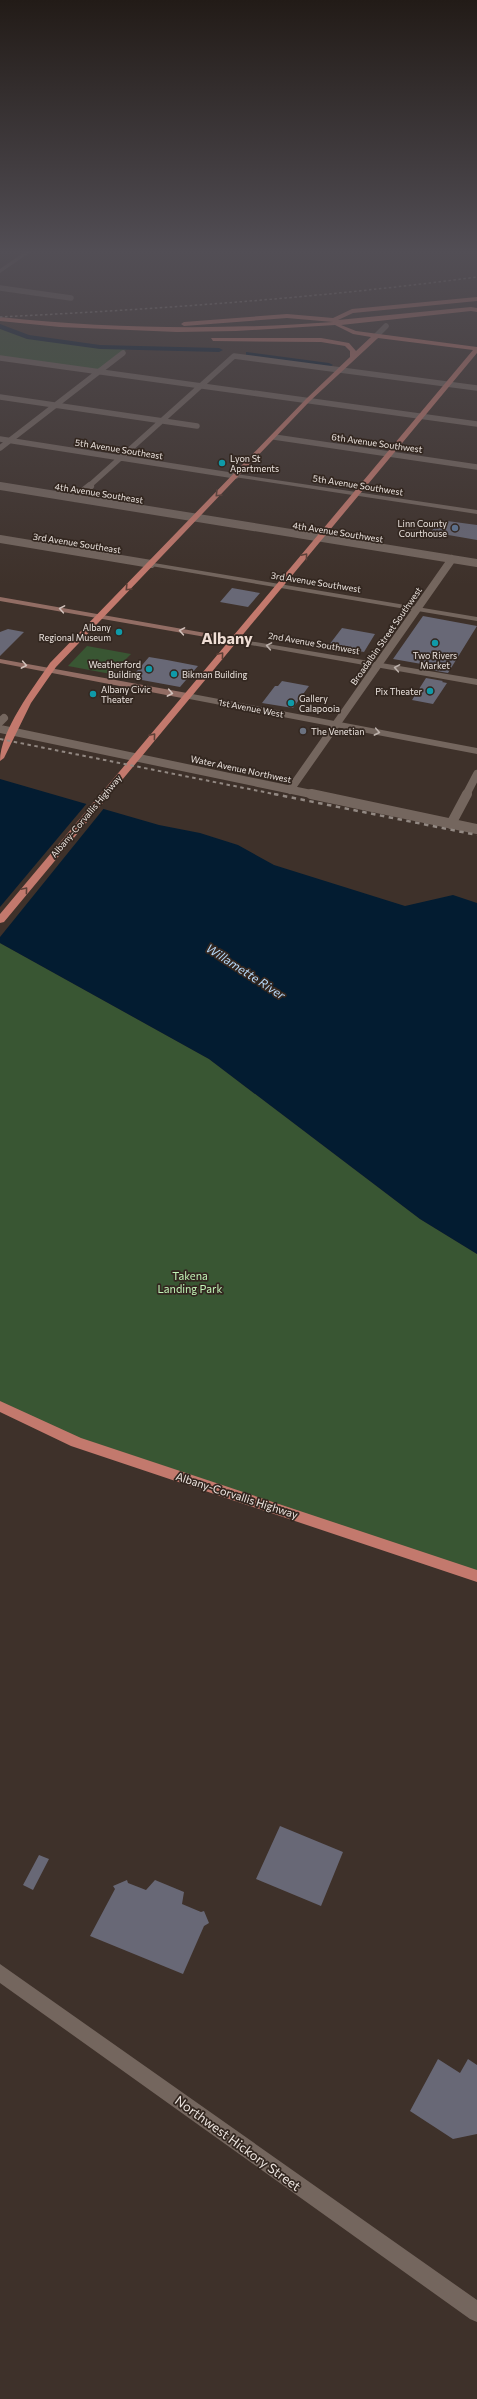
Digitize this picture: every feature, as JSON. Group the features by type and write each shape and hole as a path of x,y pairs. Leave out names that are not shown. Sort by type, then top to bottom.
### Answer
{"highway":[{"path":"0,758 27,703 49,670 308,400 348,361"},
{"name":"Albany-Corvallis Highway","path":"0,920 234,640 281,586 468,361"},
{"name":"Albany-Corvallis Highway","path":"0,1406 76,1442 477,1576"}],"main road":[{"name":"2nd Avenue Southwest","path":"0,599 234,640"},
{"name":"1st Avenue West","path":"0,661 187,696"}],"street":[{"path":"21,361 477,424"},
{"path":"0,448 58,406 113,361"},
{"path":"75,498 123,458 203,386 226,361"},
{"path":"290,361 452,381 477,382"},
{"path":"452,381 477,388"},
{"path":"0,397 197,426"},
{"name":"6th Avenue Southwest","path":"274,437 477,467"},
{"name":"5th Avenue Southeast","path":"0,439 236,476"},
{"name":"5th Avenue Southwest","path":"236,476 477,512"},
{"name":"4th Avenue Southeast","path":"0,486 195,518"},
{"name":"4th Avenue Southwest","path":"195,518 477,563"},
{"name":"3rd Avenue Southeast","path":"0,539 151,564"},
{"name":"Broadalbin Street Southwest","path":"290,790 452,559"},
{"name":"3rd Avenue Southwest","path":"151,564 477,619"},
{"name":"2nd Avenue Southwest","path":"234,640 477,682"},
{"name":"1st Avenue West","path":"187,696 477,751"},
{"name":"Water Avenue Northwest","path":"0,729 477,829"},
{"path":"451,824 477,774"},
{"name":"Northwest Hickory Street","path":"0,1973 477,2312"}],"green space":[{"path":"23,361 112,361 100,371"},
{"path":"87,646 131,654 111,674 68,666"},
{"name":"Takena Landing Park","path":"0,943 209,1059 420,1219 477,1254 477,1576 76,1442 0,1406"}],"water":[{"name":"Willamette River","path":"0,779 159,825 200,833 238,845 274,865 405,906 453,895 477,903 477,1254 420,1219 209,1059 0,943"}],"pier":[{"path":"88,802 105,807 0,937 0,907"}],"building":[{"name":"Linn County Courthouse","path":"440,520 477,525 477,540 431,532"},
{"path":"232,588 260,593 248,607 220,602"},
{"name":"Two Rivers Market","path":"423,616 477,626 448,673 431,670 433,666 393,659"},
{"path":"342,628 375,634 364,652 329,645"},
{"path":"8,629 24,632 0,656 0,632"},
{"name":"Bikman Building","path":"149,657 198,666 180,687 131,678"},
{"name":"Pix Theater","path":"426,678 447,683 433,704 412,700"},
{"path":"282,681 309,686 293,708 262,703 275,686 278,686"},
{"path":"280,1826 343,1852 321,1906 256,1879"},
{"path":"39,1855 49,1859 33,1890 23,1885"},
{"path":"127,1880 128,1883 146,1890 155,1880 184,1892 182,1904 201,1912 204,1911 209,1923 204,1926 183,1974 90,1936 115,1889 113,1886"},
{"path":"438,2059 460,2073 468,2059 477,2065 477,2134 453,2139 410,2111"}],"waterway":[{"path":"300,361 329,365"}],"railway":[{"path":"0,739 279,795"},
{"path":"274,794 477,835"}],"place":[{"name":"Lyon St Apartments","path":"222,463"},
{"name":"Linn County Courthouse","path":"455,528"},
{"name":"Albany Regional Museum","path":"119,632"},
{"name":"Two Rivers Market","path":"435,643"},
{"name":"Weatherford Building","path":"149,669"},
{"name":"Bikman Building","path":"174,674"},
{"name":"Pix Theater","path":"430,691"},
{"name":"Albany Civic Theater","path":"93,694"},
{"name":"Gallery Calapooia","path":"291,703"},
{"name":"The Venetian","path":"303,731"}],"district":[{"name":"Albany","path":"227,637"}]}
